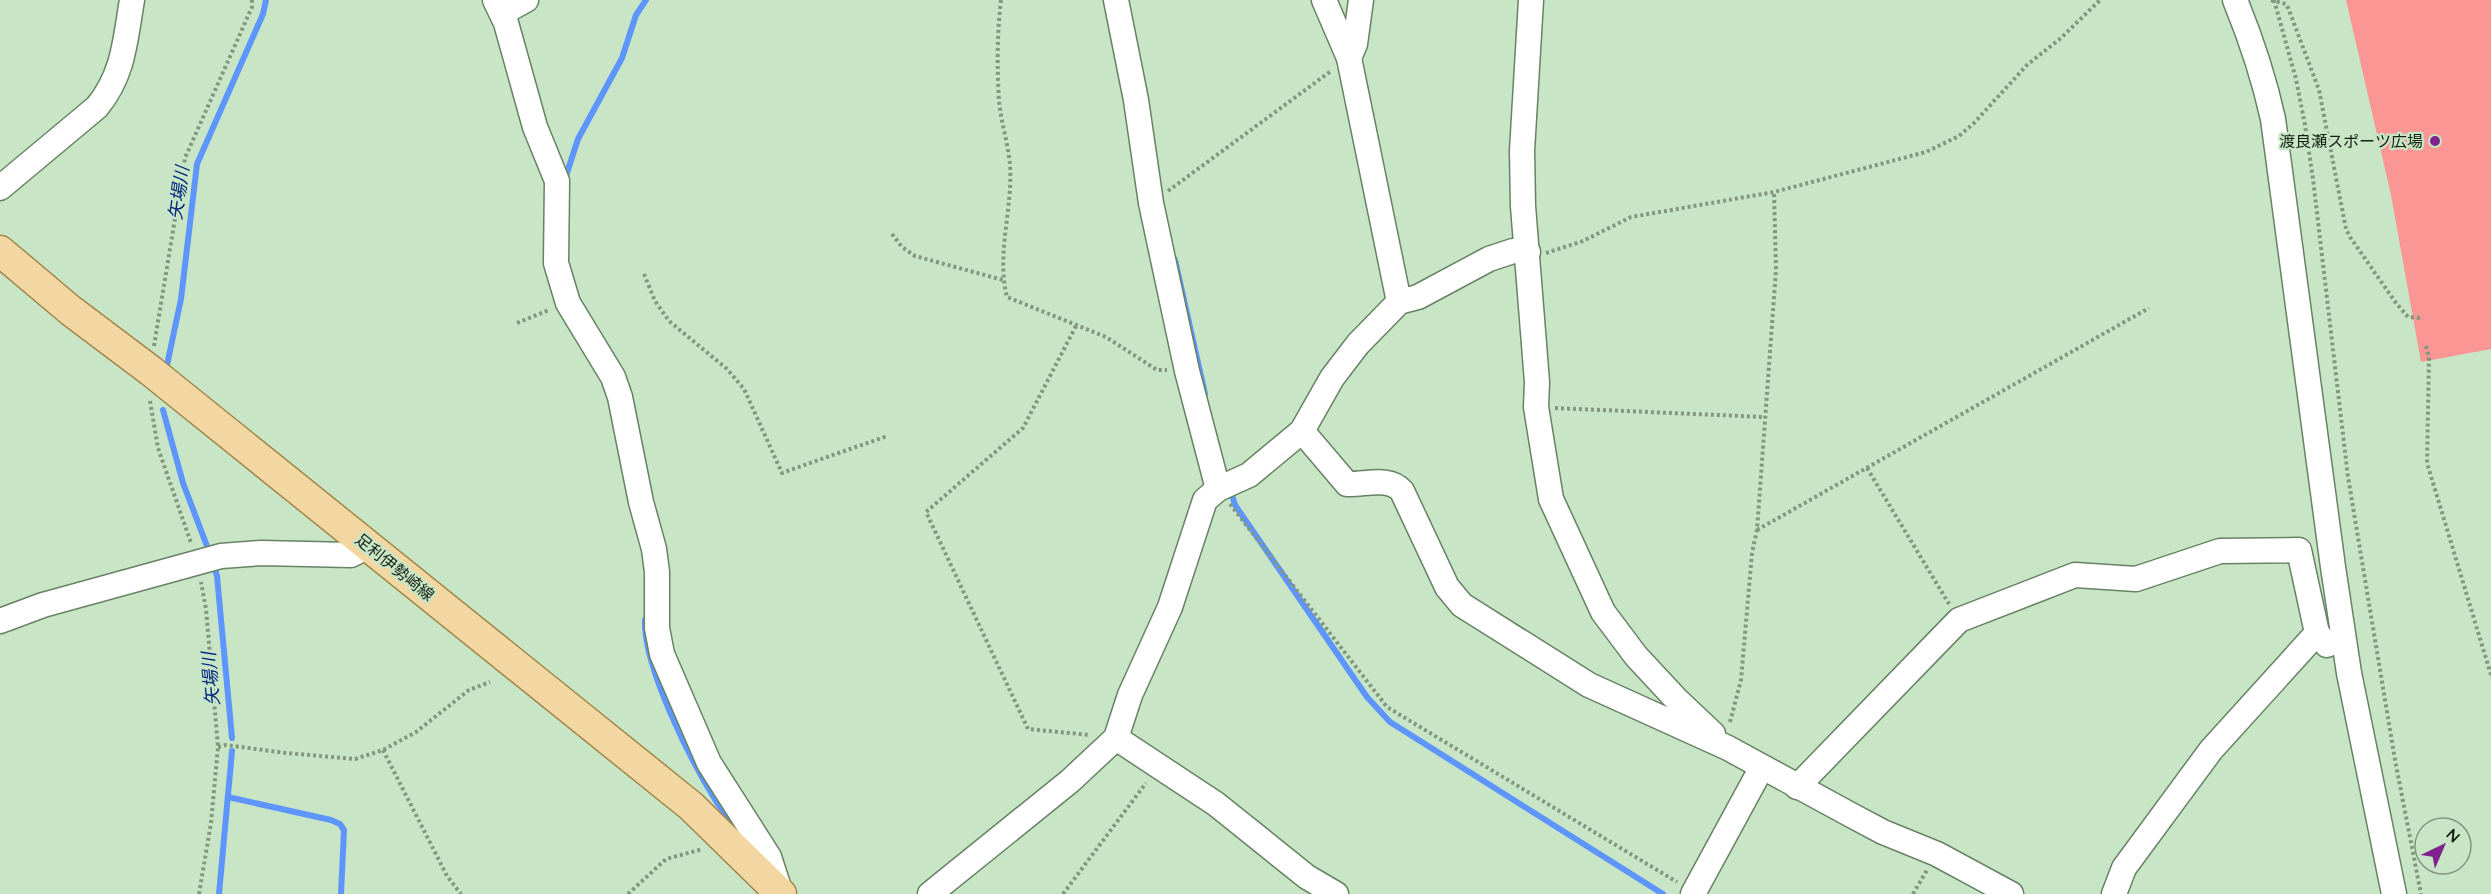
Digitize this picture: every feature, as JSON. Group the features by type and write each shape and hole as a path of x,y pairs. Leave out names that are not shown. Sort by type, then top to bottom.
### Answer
{"main road":[{"name":"足利伊勢崎線","path":"0,251 70,310 151,371 691,806 781,894"}],"street":[{"path":"0,188 98,107 108,93 120,69 132,0"},
{"path":"526,0 499,6 535,126 557,181 556,263 568,303 613,377 620,397 641,502 654,549 657,573 657,628 662,654 709,763 769,857 781,894"},
{"path":"1116,0 1136,100 1151,203 1187,371 1218,489"},
{"path":"1324,0 1349,58 1399,302"},
{"path":"1349,58 1355,44 1361,0"},
{"path":"1531,0 1522,151 1523,206 1537,381 1536,407 1551,499 1603,612 1636,656 1676,699 1728,748"},
{"path":"2235,0 2254,50 2273,119 2319,476 2349,673 2394,894"},
{"path":"930,894 1070,781 1116,738 1130,695 1170,607 1205,500 1218,489 1249,475 1302,431 1332,378 1351,352 1399,302 1418,297 1489,259 1513,251 1528,252"},
{"path":"1302,431 1347,484 1386,482 1396,484 1402,491 1447,587 1462,605 1589,685 1728,748 1883,832 1937,854 2011,894"},
{"path":"0,621 43,605 207,559 261,553 351,555 357,552 364,542"},
{"path":"1797,787 1959,620 2075,575 2136,579 2220,551 2299,550 2317,633 2349,673"},
{"path":"2114,894 2124,868 2211,750 2317,633"},
{"path":"1116,738 1216,804 1307,877 1336,894"},
{"path":"1693,893 1762,767"}],"path":[{"path":"199,894 211,823 218,747 206,609 207,559 158,448 151,415 151,371 165,270 185,158 252,7 252,0"},
{"path":"1002,0 999,22 999,102 1010,165 1003,280 1007,297 1106,337 1157,370 1187,371"},
{"path":"1528,252 1542,255 1567,247 1631,217 1774,192 1926,152 1959,135 1993,105 2027,65 2061,38 2100,0"},
{"path":"2273,0 2286,4 2319,90 2346,229 2396,303 2408,317 2421,318"},
{"path":"2273,0 2296,79 2305,125 2348,477 2395,760 2421,894"},
{"path":"1151,203 1349,58"},
{"path":"1728,748 1730,721 1741,680 1752,553 1757,530 1776,270 1774,192"},
{"path":"892,234 902,247 915,256 1003,280"},
{"path":"644,274 655,301 669,321 727,369 744,389 782,473 888,436"},
{"path":"517,323 568,303"},
{"path":"1757,530 2149,308"},
{"path":"1076,326 1023,428 926,512 1028,729 1116,738"},
{"path":"2426,346 2429,367 2427,463 2491,675"},
{"path":"1536,407 1764,417"},
{"path":"1867,468 1959,620"},
{"path":"1218,489 1387,707 1693,893"},
{"path":"218,747 226,745 355,759 383,750 416,732 469,690 490,682"},
{"path":"383,750 447,876 461,894"},
{"path":"1063,894 1159,765"},
{"path":"628,894 666,859 730,842"}],"shaded area":[{"name":"渡良瀬スポーツ広場","path":"2346,0 2491,0 2491,349 2421,362 2391,195"}],"waterway":[{"name":"矢場川","path":"167,365 181,299 197,164 263,14 266,0"},
{"path":"565,179 578,139 622,58 636,15 646,0"},
{"path":"1175,260 1205,394"},
{"name":"矢場川","path":"163,410 183,483 210,554"},
{"path":"1230,488 1235,505 1367,697 1390,722 1663,894"},
{"name":"矢場川","path":"213,564 217,576 232,738"},
{"path":"645,620 646,639 652,662 670,713 706,784 720,807 734,822"},
{"path":"219,894 232,751"},
{"name":"矢場川","path":"228,797 340,824 344,830 341,894"}],"place":[{"name":"渡良瀬スポーツ広場","path":"2435,141"}]}
